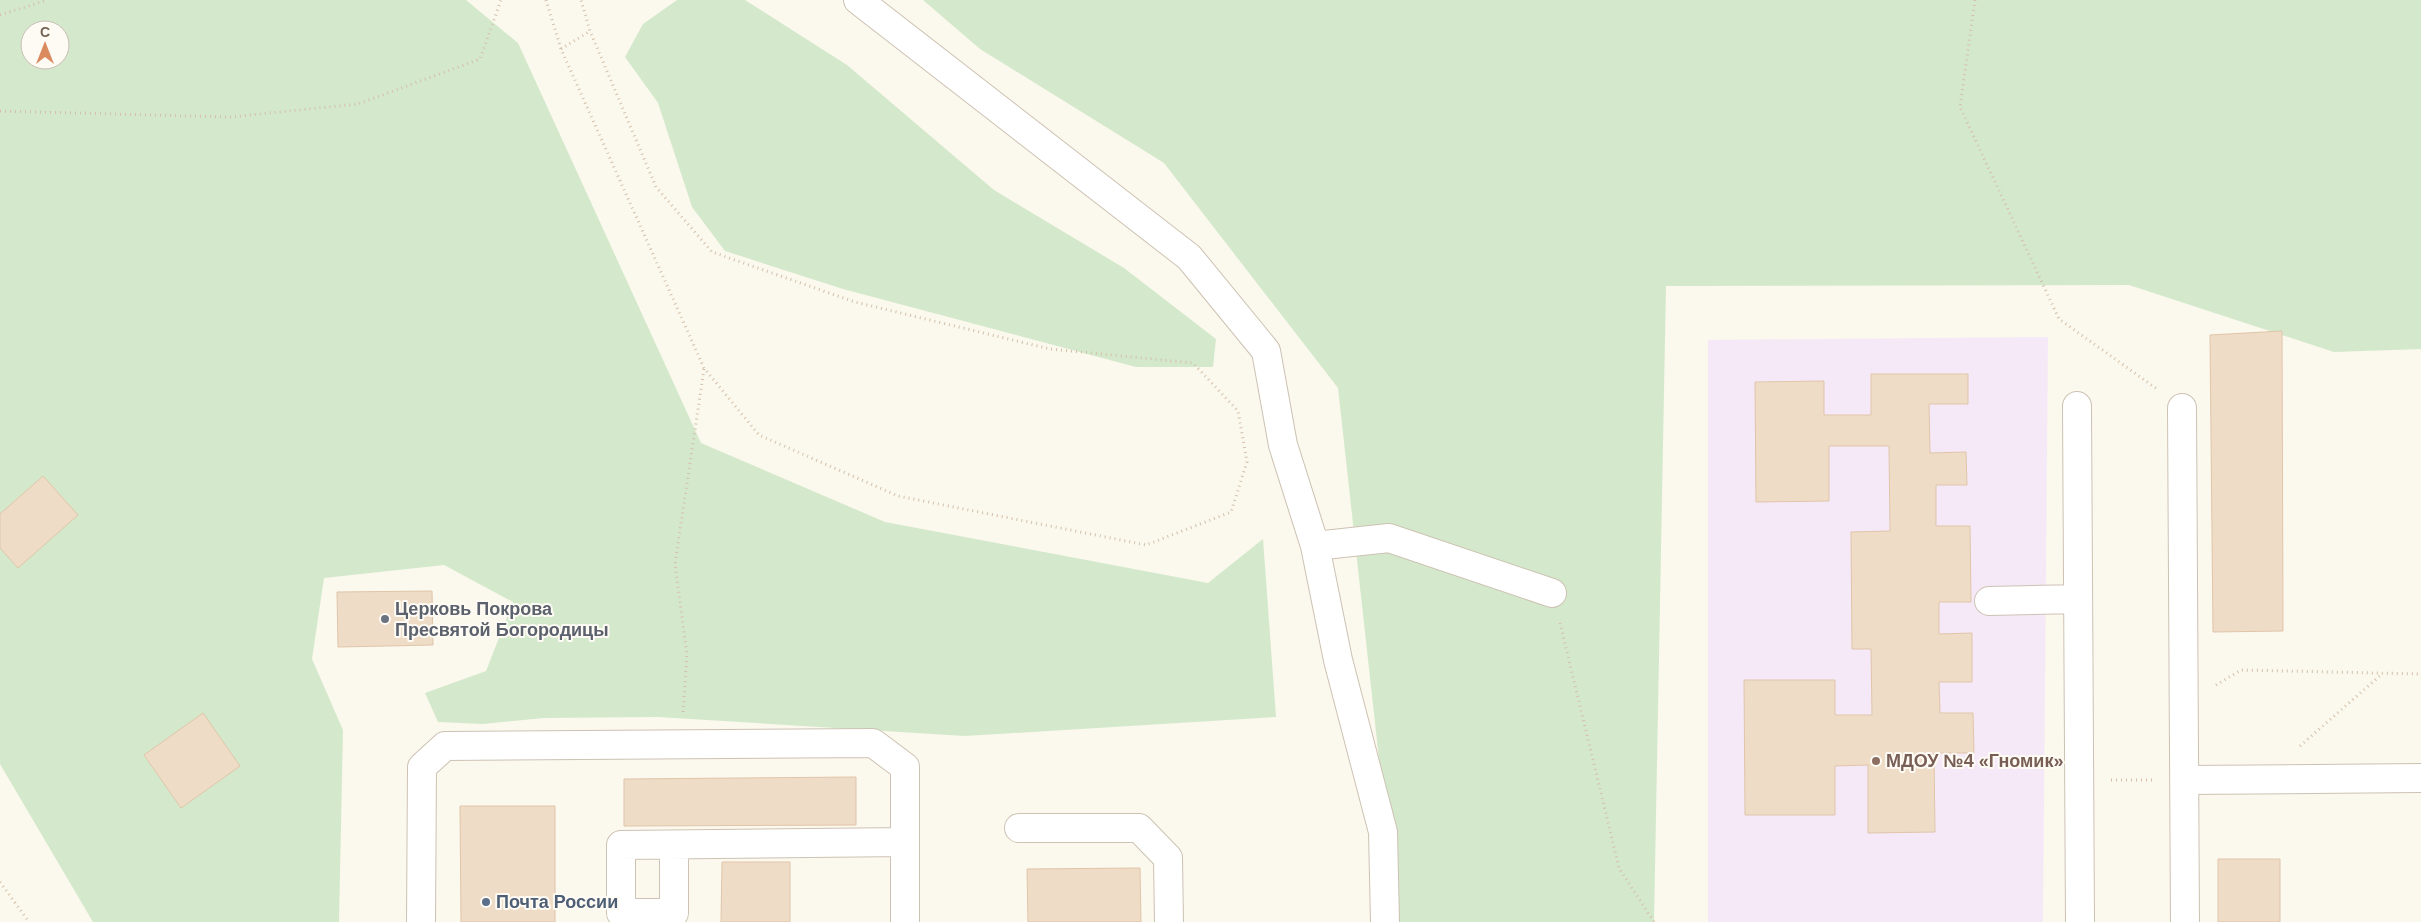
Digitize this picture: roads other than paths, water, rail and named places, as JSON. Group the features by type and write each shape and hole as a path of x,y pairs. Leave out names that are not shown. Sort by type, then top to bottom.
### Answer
{"lane":[{"path":"858,0 1189,257 1266,351 1283,445 1315,546 1338,660 1383,832 1385,922"},
{"path":"2077,406 2080,922"},
{"path":"2182,408 2186,922"},
{"path":"1315,546 1389,538 1552,593"},
{"path":"1989,601 2078,599"},
{"path":"421,922 422,767 445,746 873,743 905,767 905,922"},
{"path":"2186,780 2421,778"},
{"path":"1019,828 1139,828 1168,858 1169,922"},
{"path":"674,845 905,842"}],"place":[{"name":"Церковь Покрова Пресвятой Богородицы","path":"385,619"},
{"name":"МДОУ №4 «Гномик»","path":"1876,761"},
{"name":"Почта России","path":"486,902"}]}
